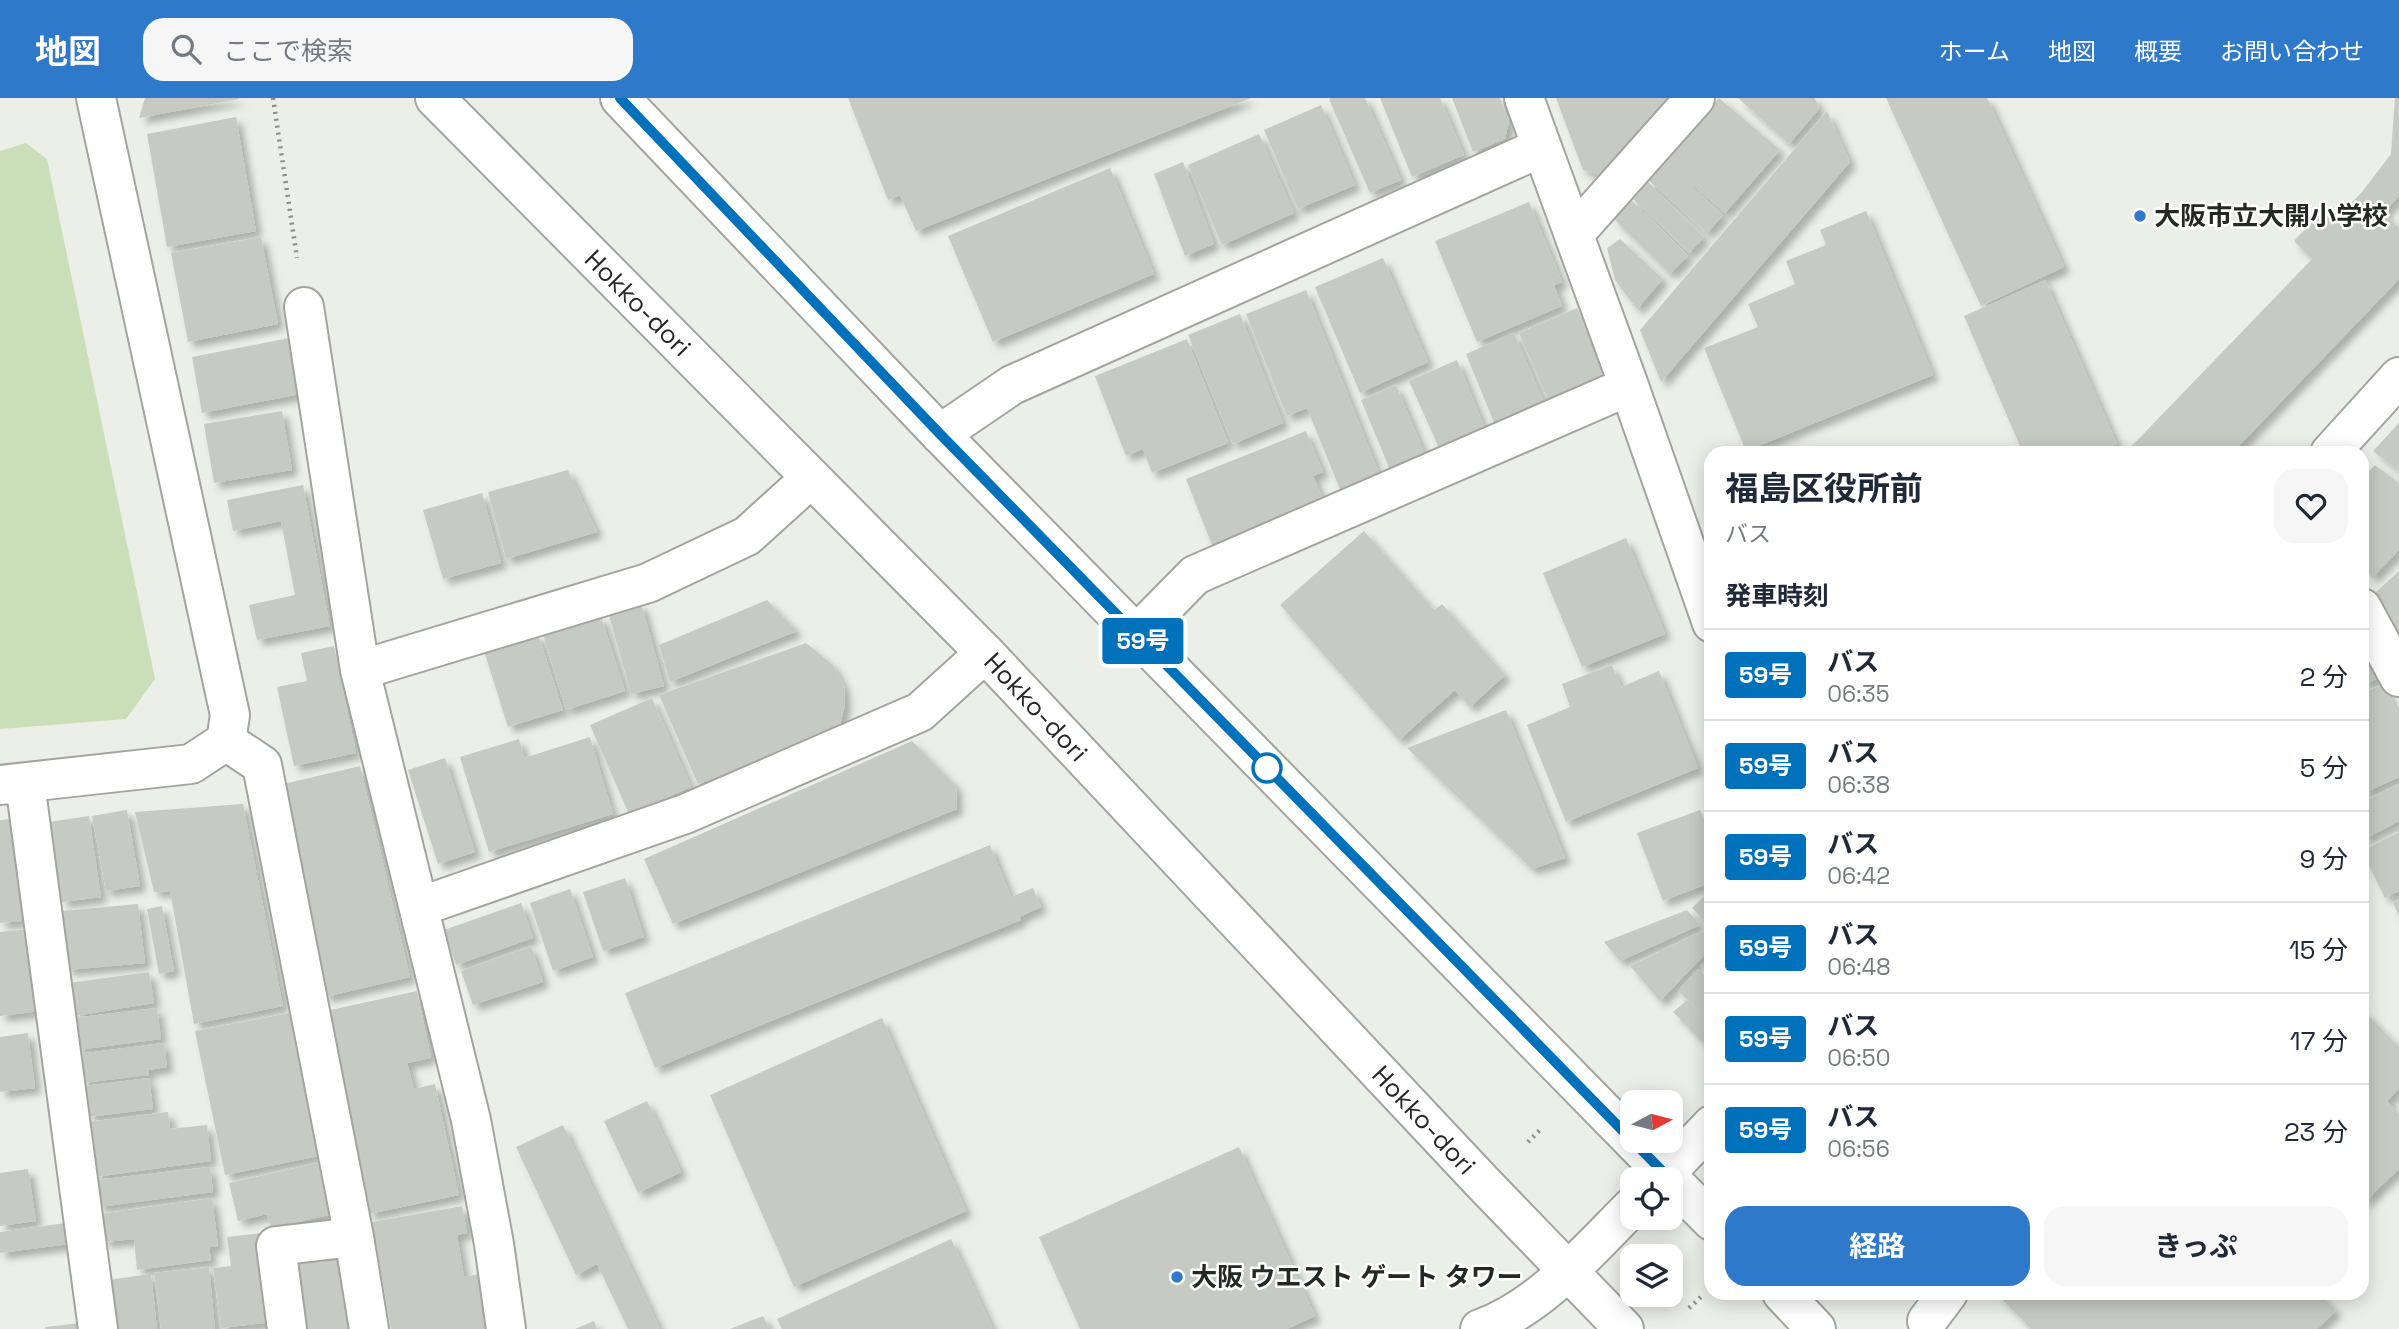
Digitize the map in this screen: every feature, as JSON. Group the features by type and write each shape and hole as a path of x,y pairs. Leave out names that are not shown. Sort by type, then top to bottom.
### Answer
{"street":[{"path":"96,98 230,715 226,741 191,764 12,784 98,1329"},
{"name":"Hokko-dori","path":"435,98 985,653 1567,1272 1624,1329"},
{"path":"620,98 940,434 1655,1167"},
{"path":"1524,98 1704,600"},
{"path":"1574,234 1695,98"},
{"path":"940,434 1012,385 1542,147"},
{"path":"304,307 360,670 471,1120 494,1244 506,1329"},
{"path":"2336,446 2399,377"},
{"path":"1136,635 1195,575 1629,386"},
{"path":"360,670 648,583 747,536 811,478"},
{"path":"2369,621 2399,677"},
{"path":"419,907 685,814 920,712 985,653"},
{"path":"226,741 262,765 354,1237 369,1329"},
{"path":"1676,1167 1704,1134"},
{"path":"1683,1194 1704,1214"},
{"path":"1480,1329 1503,1321 1567,1272 1620,1219"},
{"path":"287,1329 276,1246 354,1237"},
{"path":"1789,1300 1816,1329"}],"path":[{"path":"273,98 304,307"},
{"path":"1528,1142 1542,1128"},
{"path":"1689,1308 1703,1295"}],"green space":[{"path":"26,143 47,159 155,679 126,719 0,729 0,151"}],"building":[{"path":"145,98 239,98 239,99 139,118"},
{"path":"848,98 1251,98 916,231 900,195 888,200"},
{"path":"1365,98 1401,180 1370,193 1329,99"},
{"path":"1380,98 1440,98 1464,155 1412,177"},
{"path":"1452,98 1500,98 1509,121 1505,139 1473,152"},
{"path":"1556,98 1668,98 1601,175 1583,170"},
{"path":"1719,98 1780,150 1725,213 1667,163 1723,215 1707,233 1647,179"},
{"path":"1738,98 1815,98 1819,109 1789,144"},
{"path":"1886,98 1987,98 2064,267 1981,306"},
{"path":"2395,98 2399,98 2399,196 2383,213 2399,228 2399,279 2239,446 2132,446 2312,259 2294,241 2323,210 2333,221 2362,192 2391,154"},
{"path":"1321,105 1355,185 1298,209 1264,130"},
{"path":"1827,111 1850,162 1661,382 1640,330"},
{"path":"236,117 256,231 167,247 147,134"},
{"path":"1259,134 1294,213 1222,245 1188,165"},
{"path":"1183,162 1214,244 1185,256 1154,174"},
{"path":"1110,168 1154,274 993,342 948,236"},
{"path":"1648,182 1704,237 1689,253 1632,198"},
{"path":"1630,199 1688,256 1670,274 1612,217"},
{"path":"1529,202 1562,282 1554,285 1562,306 1477,342 1435,241"},
{"path":"1866,211 1933,375 1758,446 1744,446 1704,348 1758,327 1748,304 1795,284 1786,261 1826,245 1820,230"},
{"path":"261,237 278,324 188,342 171,253"},
{"path":"1620,239 1663,279 1637,309 1615,280 1607,248"},
{"path":"1383,258 1428,362 1360,393 1315,287"},
{"path":"2045,280 2117,444 2020,446 1964,316"},
{"path":"1306,290 1380,476 1341,492 1307,408 1287,416 1246,314"},
{"path":"1577,308 1607,379 1550,404 1519,333"},
{"path":"1240,314 1283,423 1233,444 1188,335"},
{"path":"1514,333 1546,408 1497,430 1466,354"},
{"path":"289,338 300,394 202,413 192,357"},
{"path":"1187,339 1228,443 1152,473 1143,449 1126,456 1095,376"},
{"path":"1457,360 1485,429 1439,448 1409,381"},
{"path":"1396,385 1428,462 1393,477 1361,400"},
{"path":"282,411 292,470 214,483 204,424"},
{"path":"2399,423 2399,471 2373,451"},
{"path":"1306,431 1323,472 1313,476 1323,500 1212,545 1186,479"},
{"path":"2375,465 2399,483 2399,550 2372,578 2369,573 2369,471"},
{"path":"568,470 597,532 506,559 488,492"},
{"path":"303,485 330,626 257,640 249,605 295,595 281,521 233,531 227,500"},
{"path":"482,493 501,563 443,579 423,510"},
{"path":"1364,531 1434,610 1442,604 1505,675 1470,707 1455,690 1399,740 1280,605"},
{"path":"1626,538 1665,634 1582,667 1543,573"},
{"path":"2399,571 2399,636 2394,639 2376,592"},
{"path":"767,600 797,631 670,682 659,645"},
{"path":"641,603 664,686 631,694 608,612"},
{"path":"601,616 625,691 566,710 543,634"},
{"path":"538,634 563,710 508,727 484,651"},
{"path":"806,643 833,665 844,686 845,705 838,733 698,784 659,695"},
{"path":"334,646 356,753 294,766 277,687 307,681 301,653"},
{"path":"2369,657 2379,678 2369,682"},
{"path":"1612,665 1621,687 1659,671 1698,768 1566,822 1527,725 1570,707 1562,684"},
{"path":"2383,684 2399,715 2399,777 2369,791 2369,691"},
{"path":"652,698 691,787 629,814 590,725"},
{"path":"1506,710 1565,858 1532,869 1407,748"},
{"path":"590,737 613,814 489,852 460,757 519,739 524,758"},
{"path":"912,741 956,786 957,809 673,924 644,859"},
{"path":"445,758 475,852 438,864 408,770"},
{"path":"360,766 410,977 325,997 275,786"},
{"path":"2399,784 2399,821 2369,836 2369,799"},
{"path":"243,804 283,1006 194,1024 170,891 154,892 135,812"},
{"path":"127,810 140,886 106,891 92,816"},
{"path":"1700,810 1704,820 1704,885 1663,901 1637,833"},
{"path":"89,816 101,897 62,902 49,822"},
{"path":"21,818 32,920 0,923 0,820"},
{"path":"2399,832 2399,891 2385,898 2369,865 2369,847"},
{"path":"990,845 1011,897 1033,888 1041,907 1019,917 1021,920 655,1068 625,993"},
{"path":"625,878 644,937 603,951 583,892"},
{"path":"570,889 593,957 553,971 530,903"},
{"path":"1704,896 1704,920 1692,908"},
{"path":"2399,900 2399,916 2393,903"},
{"path":"521,903 533,938 456,965 444,930"},
{"path":"138,904 145,963 67,970 61,911"},
{"path":"162,906 174,971 159,974 147,909"},
{"path":"1687,910 1700,925 1620,961 1604,942"},
{"path":"31,929 40,1011 0,1016 0,932"},
{"path":"1702,931 1704,933 1704,955 1660,1001 1630,966"},
{"path":"531,946 543,982 473,1005 461,971"},
{"path":"1698,969 1704,975 1704,1015 1678,991"},
{"path":"149,972 154,1003 74,1016 69,983"},
{"path":"417,991 431,1058 407,1063 414,1089 435,1084 459,1195 369,1214 326,1011"},
{"path":"1687,1000 1704,1017 1704,1043 1673,1012"},
{"path":"157,1008 161,1039 77,1050 73,1018"},
{"path":"290,1013 319,1156 225,1175 195,1031"},
{"path":"2369,1016 2399,1047 2399,1089 2387,1101 2399,1113 2399,1169 2369,1197"},
{"path":"882,1018 966,1211 794,1287 710,1095"},
{"path":"28,1033 35,1088 0,1092 0,1037"},
{"path":"164,1043 167,1067 148,1070 149,1075 82,1083 79,1054"},
{"path":"149,1078 153,1109 88,1117 84,1086"},
{"path":"647,1101 681,1172 638,1193 604,1121"},
{"path":"168,1112 170,1129 207,1125 211,1161 95,1177 88,1122"},
{"path":"563,1125 660,1329 628,1329 597,1264 576,1275 516,1147"},
{"name":"大阪 ウエスト ゲート タワー","path":"1239,1147 1315,1316 1287,1329 1080,1329 1039,1237"},
{"path":"318,1163 329,1215 271,1228 267,1214 238,1221 229,1183"},
{"path":"210,1167 213,1192 98,1207 95,1180"},
{"path":"28,1169 36,1221 0,1226 0,1173"},
{"path":"212,1198 218,1246 209,1247 211,1260 137,1270 134,1239 104,1242 100,1214"},
{"path":"462,1206 467,1233 457,1235 464,1277 479,1274 488,1329 391,1329 372,1222"},
{"path":"66,1223 69,1244 0,1253 0,1232"},
{"path":"262,1233 272,1322 221,1328 213,1268 231,1266 227,1237"},
{"path":"951,1239 993,1329 782,1329 777,1319"},
{"path":"337,1247 349,1329 297,1329 286,1254"},
{"path":"209,1267 215,1329 161,1329 154,1273"},
{"path":"151,1274 157,1329 114,1329 108,1280"},
{"path":"2003,1300 2326,1300 2336,1311 2317,1329 2031,1329"},
{"path":"763,1316 769,1329 730,1329"},
{"path":"594,1321 597,1329 575,1329"},
{"path":"81,1323 82,1329 45,1329 45,1327"}],"bus line":[{"name":"59号","path":"620,98 940,434 1658,1167"}],"place":[{"name":"大阪市立大開小学校","path":"2140,216"},
{"name":"大阪 ウエスト ゲート タワー","path":"1177,1277"}]}
